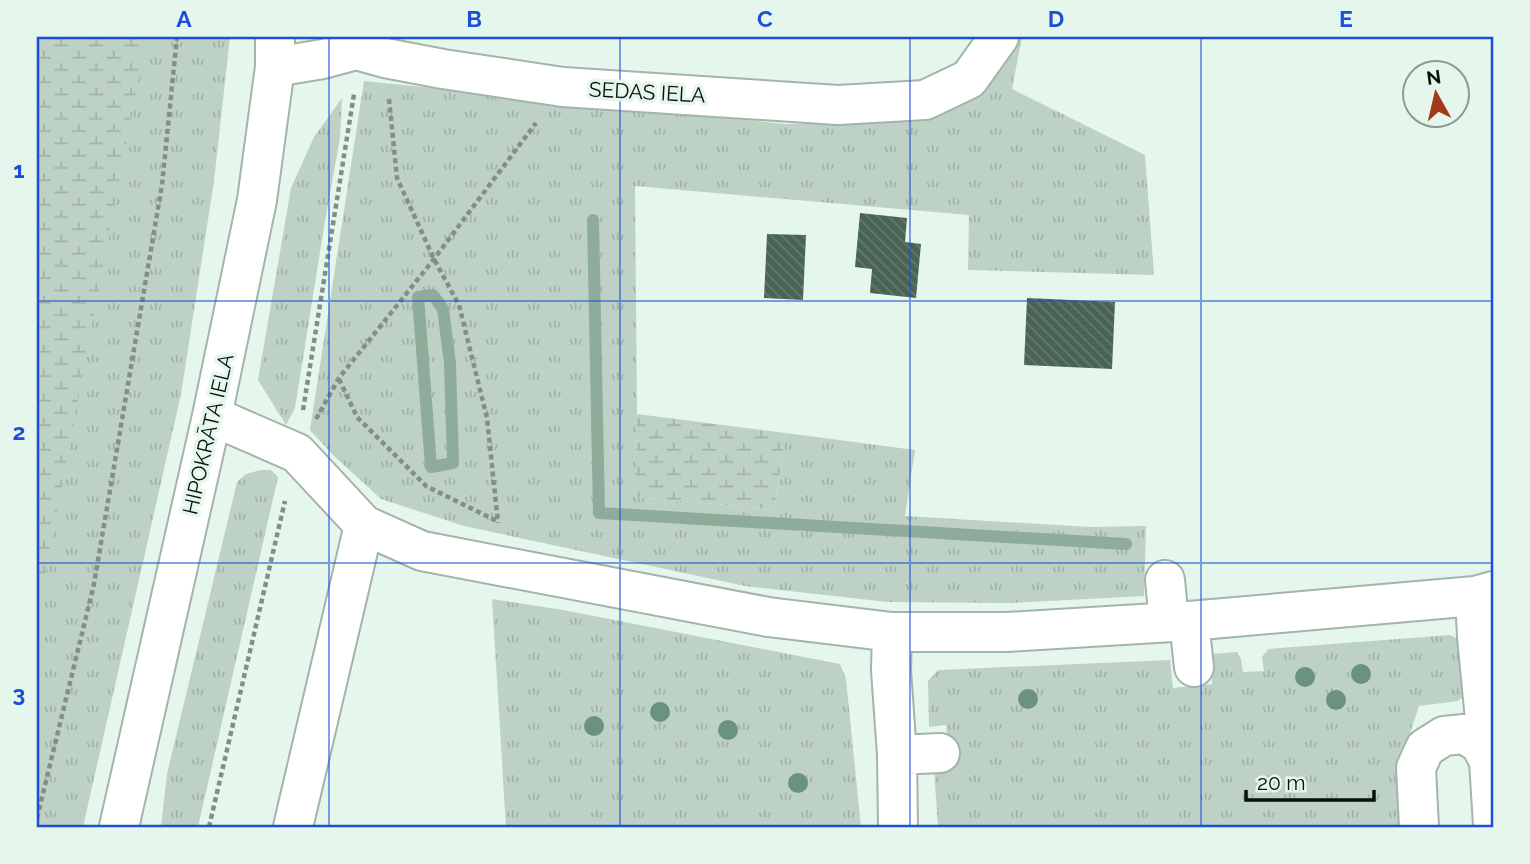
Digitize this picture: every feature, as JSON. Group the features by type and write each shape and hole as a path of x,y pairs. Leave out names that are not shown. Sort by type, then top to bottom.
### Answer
{"street":[{"name":"SEDAS IELA","path":"275,52 323,59 369,48 443,69 563,87 838,105 925,100 969,79 999,37"},
{"name":"HIPOKRĀTA IELA","path":"119,827 212,416 257,200 275,52"},
{"path":"212,416 296,453 364,524 422,551 768,617 892,632 1007,632 1179,621 1484,593 1476,637 1493,825"},
{"path":"293,827 364,524"},
{"path":"1165,580 1194,667"},
{"path":"892,632 891,670 897,755 898,827"},
{"path":"1419,827 1416,768 1424,748 1444,736 1464,734 1480,744 1489,761"},
{"path":"897,755 940,753"}],"path":[{"path":"37,818 94,584 162,185 177,37"},
{"path":"369,48 397,178 434,259 459,305 487,418 498,522 499,566"},
{"path":"296,453 339,378 434,259 563,87"},
{"path":"339,378 357,417 426,486 498,522"}],"green space":[{"path":"37,37 230,37 214,181 181,394 83,827 37,827"},
{"path":"37,37 141,37 145,45 43,585 37,603"},
{"path":"1012,37 1022,37 1012,89 1145,155 1154,275 968,270 969,215 635,186 636,497 774,509 786,433 915,450 905,516 1090,527 1146,526 1144,596 1009,603 888,602 745,586 464,526 381,499 310,430 364,81 785,124 921,121 973,98"},
{"path":"342,98 340,138 295,408 286,425 258,380 291,188 314,137"},
{"path":"637,414 786,433 774,509 635,497"},
{"path":"271,470 278,477 198,827 161,827 167,774 237,482 246,474"},
{"path":"492,599 563,610 840,664 846,679 861,827 506,827"},
{"path":"1450,635 1460,640 1465,695 1458,701 1419,706 1399,767 1403,827 938,827 934,770 950,768 946,725 929,727 928,681 938,670 1170,660 1173,688 1212,684 1211,654 1237,652 1243,672 1264,671 1262,657 1268,649"}],"building":[{"path":"860,213 907,218 905,242 921,244 916,298 870,293 872,269 855,267"},
{"path":"767,234 806,235 803,300 764,298"},
{"path":"1027,298 1115,302 1112,369 1024,365"}],"waterway":[{"path":"593,220 599,513 1126,544"},
{"path":"433,295 443,309 450,363 453,463 431,467 418,297 433,295"}]}
